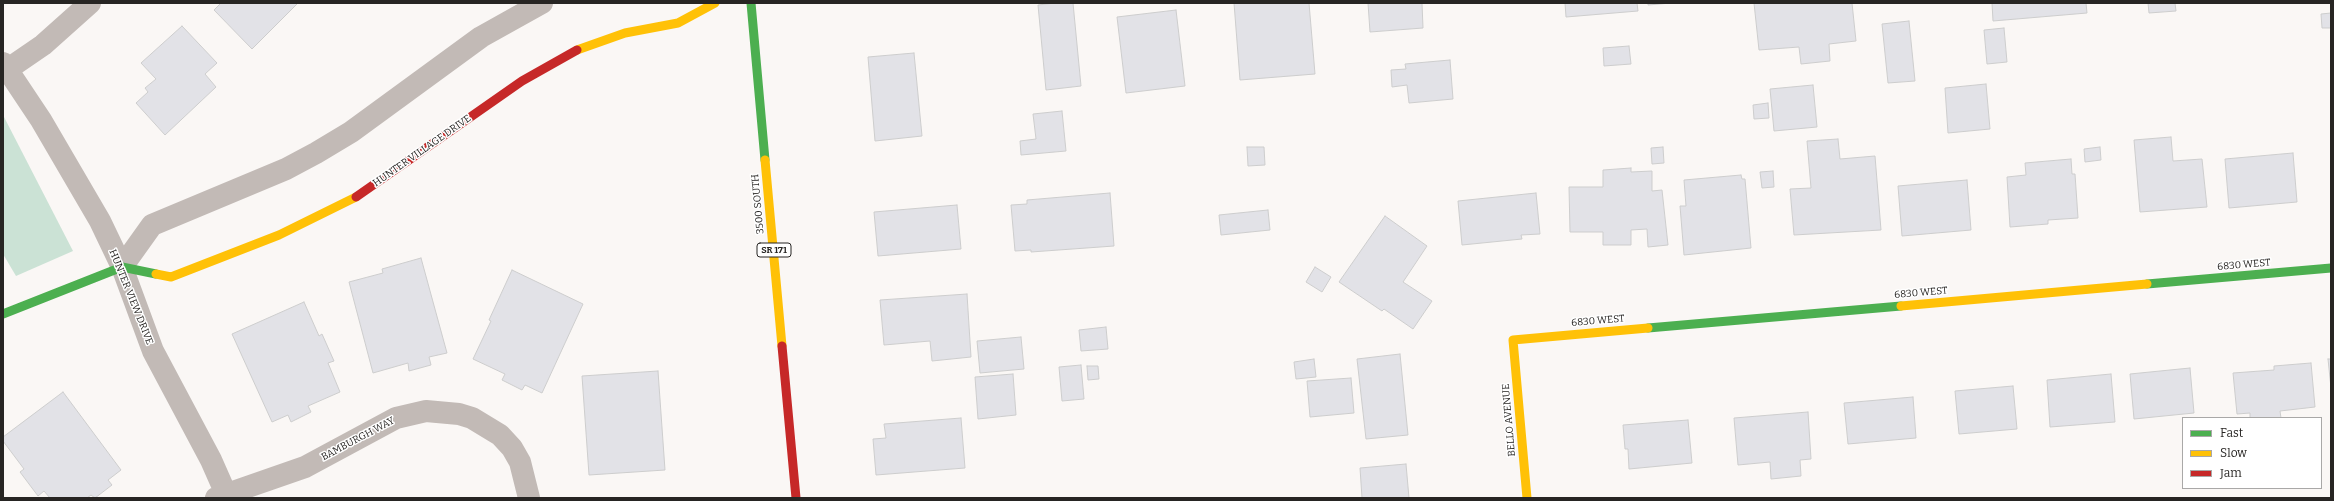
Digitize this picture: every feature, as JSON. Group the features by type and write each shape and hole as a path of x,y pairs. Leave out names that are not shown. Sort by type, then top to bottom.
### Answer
{"street":[{"path":"6,66 43,45 90,3"},
{"path":"3,314 122,267 152,226 286,169 316,153 351,132 481,37 542,3"},
{"name":"HUNTER VILLAGE DRIVE","path":"122,267 171,277 280,235 339,207 369,188 522,81 570,53 596,42 625,33 678,23 715,3"},
{"name":"3500 SOUTH","path":"752,3 796,498"},
{"name":"HUNTER VIEW DRIVE","path":"6,66 41,120 96,215 122,267 153,351 211,460 221,496"},
{"name":"6830 WEST","path":"1513,340 2331,268"},
{"name":"BELLO AVENUE","path":"1513,340 1527,498"},
{"name":"BAMBURGH WAY","path":"221,496 305,467 396,418 426,411 459,414 485,424 500,435 512,448 520,462 529,498"}],"green space":[{"path":"3,115 73,251 16,276 3,254"}],"building":[{"path":"221,3 298,3 252,49 214,10"},
{"path":"1073,3 1081,86 1046,90 1038,5"},
{"path":"1234,3 1309,3 1315,74 1240,80"},
{"path":"1368,3 1422,3 1423,28 1370,32"},
{"path":"1565,3 1637,3 1638,11 1566,17"},
{"path":"1648,3 1671,3 1648,5"},
{"path":"1754,3 1852,3 1856,41 1829,44 1830,61 1801,64 1799,47 1759,50"},
{"path":"1992,3 2086,3 2087,13 1993,21"},
{"path":"2148,3 2175,3 2176,11 2149,13"},
{"path":"1176,10 1185,86 1126,93 1117,17"},
{"path":"2331,13 2331,28 2322,28 2321,14"},
{"path":"1909,21 1915,81 1888,83 1882,24"},
{"path":"182,26 217,63 205,74 216,87 165,135 136,103 148,92 145,88 156,79 141,63"},
{"path":"2004,28 2007,62 1987,64 1984,30"},
{"path":"1629,46 1631,64 1604,66 1603,48"},
{"path":"914,53 922,136 875,141 868,57"},
{"path":"1450,60 1453,99 1409,103 1407,85 1392,87 1391,70 1406,69 1405,64"},
{"path":"1986,84 1990,129 1948,133 1945,88"},
{"path":"1813,85 1817,127 1774,131 1770,89"},
{"path":"1768,103 1769,118 1754,119 1753,105"},
{"path":"1062,111 1066,151 1021,155 1020,141 1036,139 1033,114"},
{"path":"2171,137 2173,161 2202,159 2207,207 2140,212 2134,140"},
{"path":"1838,139 1840,159 1875,156 1881,230 1794,235 1790,189 1811,188 1807,141"},
{"path":"1247,147 1264,147 1265,165 1248,166"},
{"path":"1663,147 1664,163 1652,164 1651,148"},
{"path":"2100,147 2101,160 2085,162 2084,149"},
{"path":"2293,153 2297,202 2229,208 2225,159"},
{"path":"2071,159 2072,174 2075,174 2078,218 2048,220 2048,224 2010,227 2007,177 2026,175 2025,163"},
{"path":"1631,168 1631,172 1652,171 1652,191 1662,190 1668,245 1648,247 1647,229 1631,230 1631,245 1603,245 1603,232 1570,232 1569,187 1603,187 1603,170"},
{"path":"1773,171 1774,187 1762,188 1760,172"},
{"path":"1741,175 1742,179 1745,179 1751,248 1684,255 1680,206 1686,206 1684,180"},
{"path":"1967,180 1971,230 1902,236 1898,186"},
{"path":"1110,193 1114,246 1031,252 1031,250 1015,251 1011,205 1027,204 1027,200"},
{"path":"1536,193 1540,234 1521,235 1522,239 1462,245 1458,201"},
{"path":"957,205 961,249 878,256 874,212"},
{"path":"1268,210 1270,230 1221,235 1219,215"},
{"path":"1385,216 1427,246 1403,282 1432,301 1413,329 1384,309 1382,311 1339,282"},
{"path":"421,258 447,353 429,357 431,365 409,371 408,363 373,373 349,282 383,273 382,269"},
{"path":"1315,267 1331,277 1322,292 1306,282"},
{"path":"512,270 583,304 542,393 525,385 522,390 502,380 505,374 473,359 491,321 489,320"},
{"path":"967,294 971,357 932,361 930,341 884,345 880,300"},
{"path":"304,302 319,336 322,334 334,361 328,363 340,392 308,406 311,412 291,422 288,415 272,422 232,334"},
{"path":"1106,327 1108,349 1081,351 1079,330"},
{"path":"1021,337 1024,369 980,373 977,341"},
{"path":"1400,354 1408,435 1366,439 1357,359"},
{"path":"1314,359 1316,377 1296,379 1294,362"},
{"path":"2328,359 2331,359 2331,388"},
{"path":"2311,363 2315,407 2280,411 2281,417 2250,417 2250,413 2237,414 2233,373 2274,370 2274,366"},
{"path":"1081,365 1084,399 1062,401 1059,367"},
{"path":"1087,366 1098,366 1099,379 1088,380"},
{"path":"2190,368 2194,413 2134,419 2130,374"},
{"path":"658,371 665,470 589,475 582,376"},
{"path":"1013,374 1016,415 978,419 975,377"},
{"path":"2111,374 2115,422 2050,427 2047,380"},
{"path":"1351,378 1354,413 1310,417 1307,381"},
{"path":"2013,386 2017,429 1959,434 1955,391"},
{"path":"63,392 121,470 108,480 112,485 95,498 91,495 87,498 50,498 44,491 38,496 20,472 24,469 3,441 3,437"},
{"path":"1913,397 1916,438 1848,444 1844,403"},
{"path":"1808,412 1811,459 1800,460 1801,476 1771,479 1770,462 1738,465 1734,418"},
{"path":"961,418 965,468 876,475 873,439 886,438 884,424"},
{"path":"1688,420 1692,463 1629,469 1628,449 1625,449 1623,425"},
{"path":"1406,464 1409,498 1362,498 1360,468"}],"traffic: fast":[{"path":"751,3 765,160"},
{"path":"3,314 122,267 156,274"},
{"path":"2147,284 2331,268"},
{"path":"1648,328 1901,306"}],"traffic: slow":[{"path":"577,50 625,33 678,23 715,3"},
{"path":"765,160 782,346"},
{"path":"156,274 171,277 279,235 356,197"},
{"path":"1901,306 2147,284"},
{"path":"1527,498 1513,340 1648,328"}],"traffic: jam":[{"path":"356,197 522,81 577,50"},
{"path":"782,346 796,498"}]}
